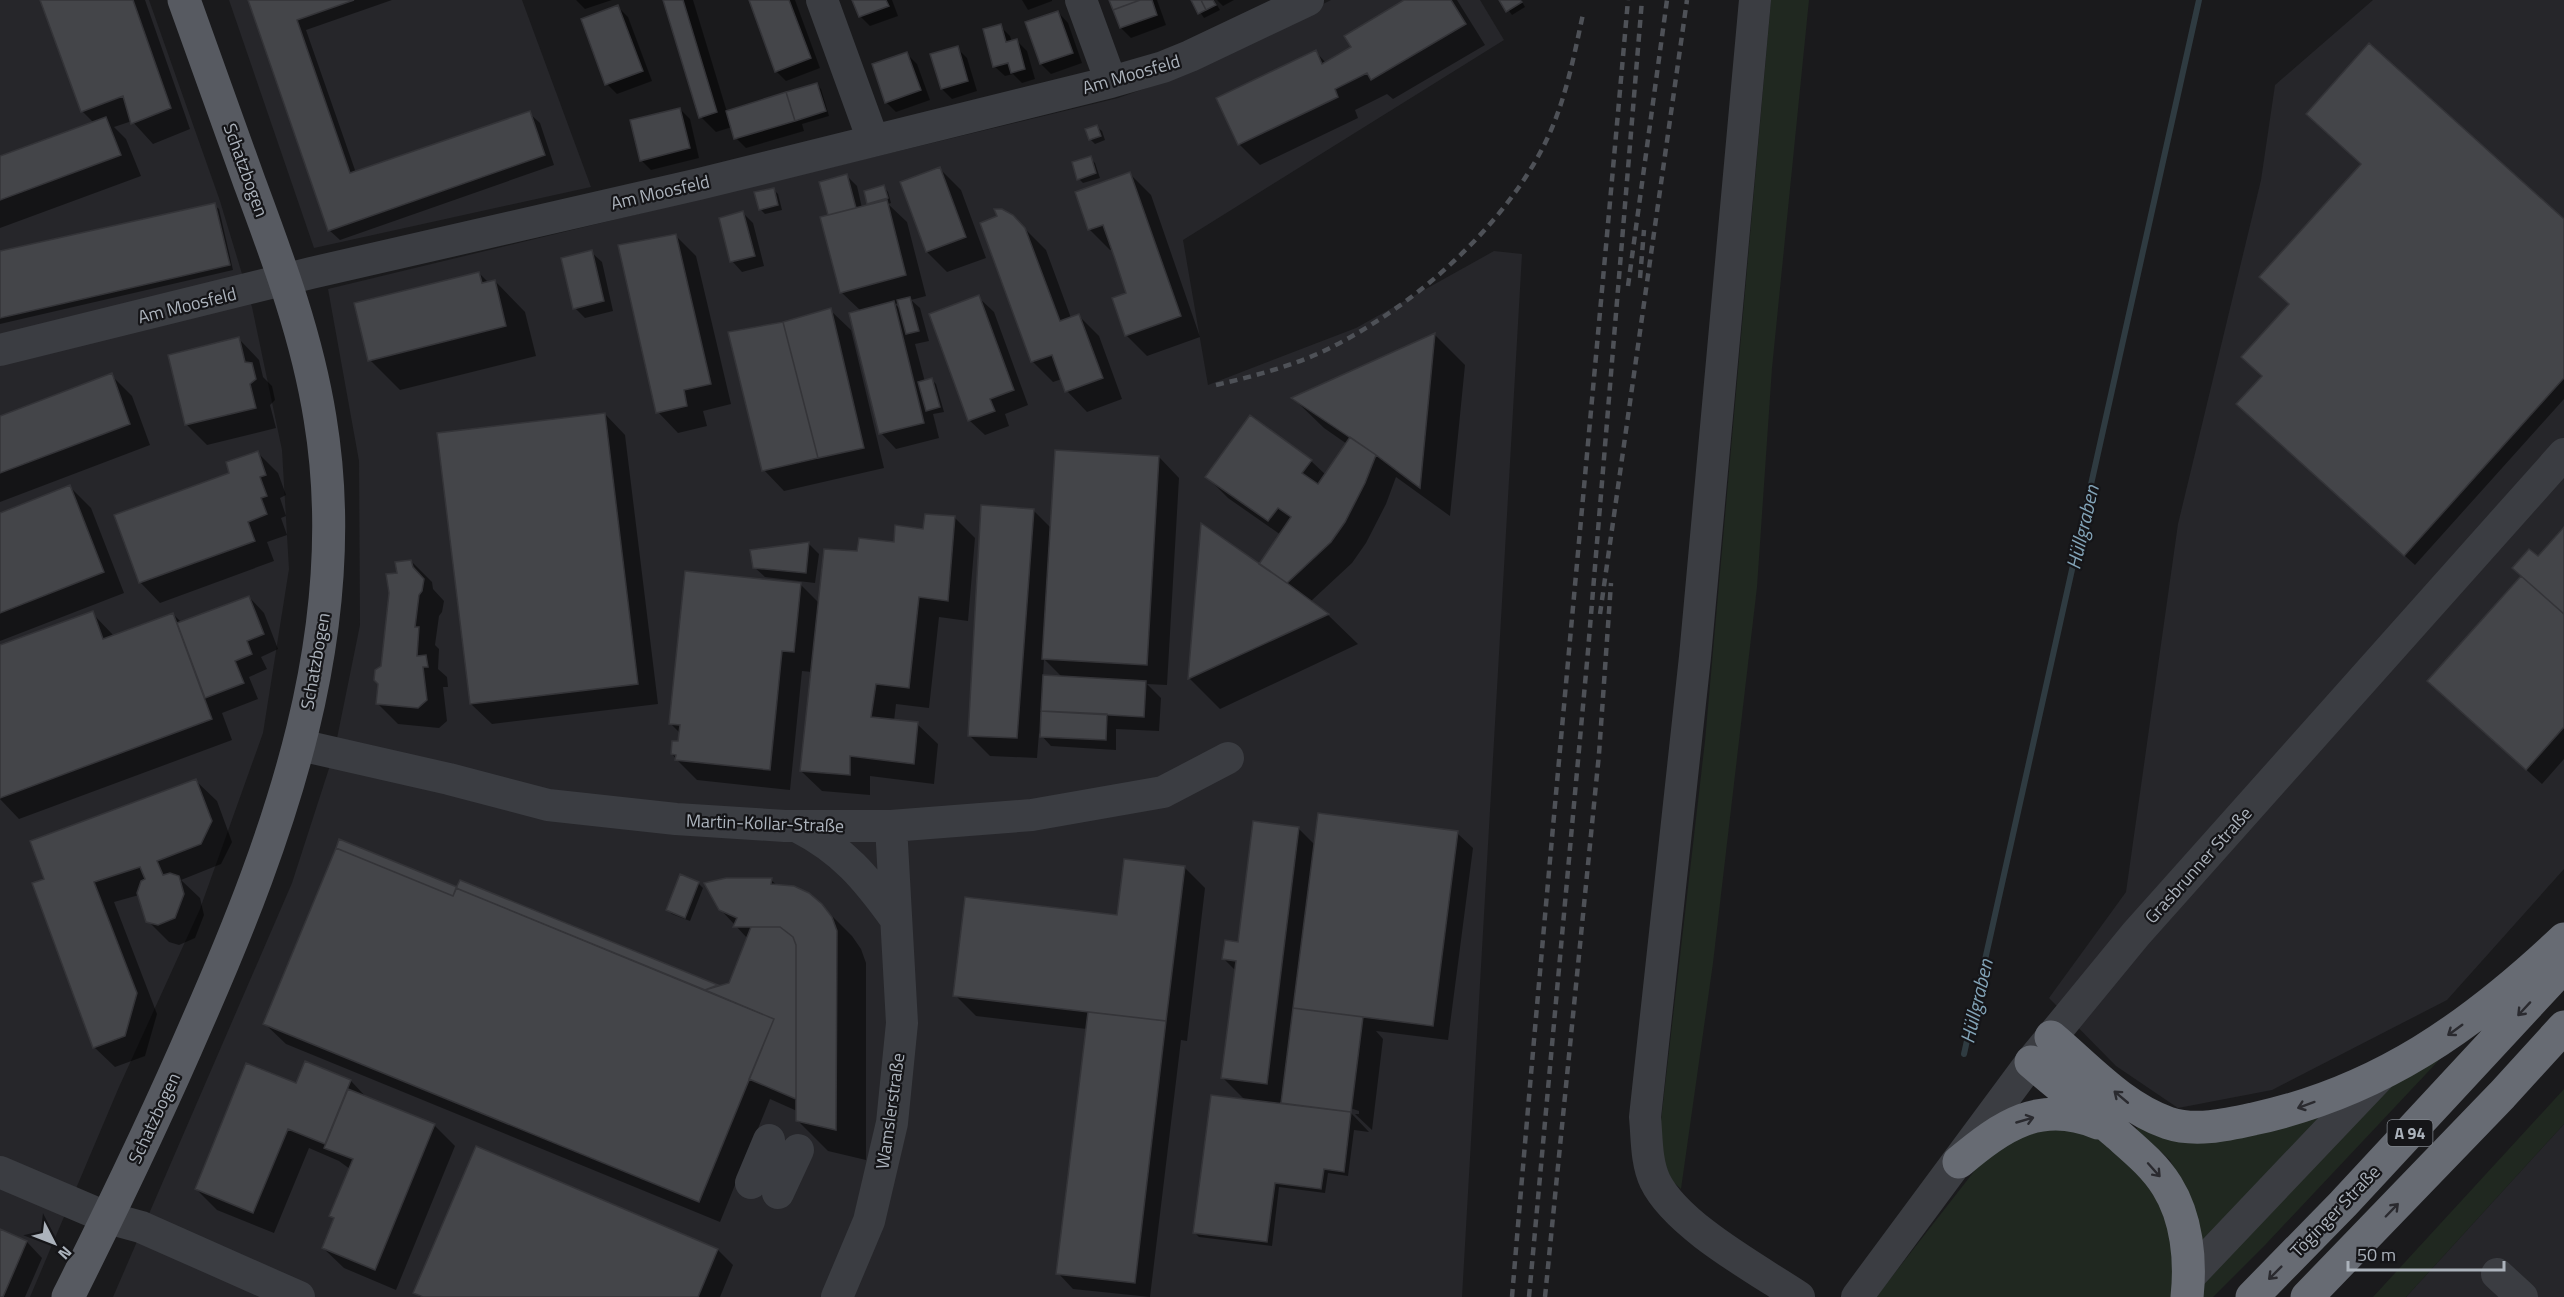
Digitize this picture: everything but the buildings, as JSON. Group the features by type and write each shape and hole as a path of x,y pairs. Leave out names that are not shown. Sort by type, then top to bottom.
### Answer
{"highway":[{"path":"2052,1037 2124,1100 2143,1113 2170,1124 2194,1127 2220,1126 2286,1112 2380,1076 2433,1046 2483,1010 2564,939"},
{"name":"Töginger Straße","path":"2252,1297 2343,1204 2564,966"},
{"name":"A 94","path":"2307,1297 2502,1095 2564,1027"},
{"path":"2031,1062 2134,1150 2167,1186 2182,1220 2188,1288"},
{"path":"1959,1162 1992,1134 2013,1123 2037,1116 2056,1113 2074,1115 2108,1127"}],"main road":[{"name":"Schatzbogen","path":"68,1297 162,1103 235,937 268,850 300,745 324,624 330,529 320,419 307,357 286,280 184,0"}],"street":[{"path":"822,0 873,140"},
{"path":"1081,0 1111,82"},
{"name":"Am Moosfeld","path":"0,350 286,280 699,184 1111,82 1163,67 1190,56 1308,0"},
{"path":"1755,0 1695,657 1645,1117 1649,1162 1655,1181 1679,1214 1799,1297"},
{"name":"Grasbrunner Straße","path":"1857,1297 2031,1062 2167,897 2564,454"},
{"name":"Martin-Kollar-Straße","path":"300,745 449,779 548,805 676,819 797,826 891,826 1024,816 1162,792 1228,758"},
{"path":"797,826 821,839 851,862 895,918"},
{"name":"Wamslerstraße","path":"837,1297 869,1221 892,1123 902,1023 891,826"},
{"path":"2188,1288 2380,1076"},
{"path":"765,1188 783,1145"},
{"path":"0,1172 108,1218 141,1227 237,1267 299,1297"},
{"path":"2497,1274 2522,1297"}],"shaded area":[{"path":"0,0 149,0 220,201 252,307 282,450 289,569 263,733 200,909 119,1087 30,1297 0,1297"},
{"path":"229,0 522,0 591,187 314,248"},
{"path":"1331,0 1480,0 1504,40 1183,240 1208,385 1356,328 1494,251 1522,254 1462,1297 113,1297 292,883 334,753 360,625 359,461 328,289 1118,98 1178,77"},
{"path":"1771,0 1809,0 1772,368 1757,587 1713,963 1681,1189 1665,1174 1660,1129 1705,741"},
{"path":"2373,0 2564,0 2564,869 2447,1000 2272,1090 2178,1108 2116,1066 2049,998 2126,892 2178,524 2261,180 2275,85"},
{"path":"2473,1024 2266,1244 2213,1297 2196,1297 2199,1276 2385,1081"},
{"path":"2564,1089 2564,1124 2406,1297 2373,1297"},
{"path":"2333,1108 2198,1246 2189,1199 2170,1160 2136,1129 2141,1124"},
{"path":"2564,1124 2564,1297 2406,1297"},
{"path":"2069,1126 2108,1144 2152,1185 2176,1249 2172,1297 1876,1297 1997,1142 2028,1127"}],"waterway":[{"name":"Hüllgraben","path":"1964,1054 2199,0"}],"railway":[{"path":"1512,1297 1628,0"},
{"path":"1529,1297 1588,651 1642,0"},
{"path":"1628,286 1667,0"},
{"path":"1600,614 1687,0"},
{"path":"1216,385 1259,374 1328,349 1393,310 1455,260 1509,201 1530,170 1548,137 1565,92 1583,14"},
{"path":"1640,278 1644,230"},
{"path":"1545,1297 1599,754 1611,583"}]}
